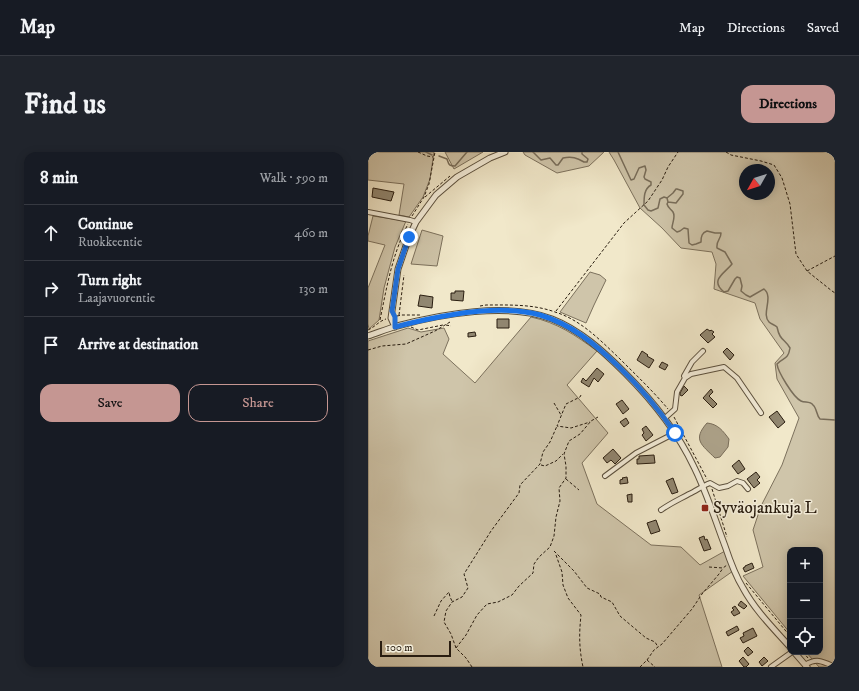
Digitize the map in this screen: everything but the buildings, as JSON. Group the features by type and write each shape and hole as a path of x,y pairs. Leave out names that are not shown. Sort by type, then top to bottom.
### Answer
{"street":[{"path":"395,327 394,315 398,269 416,222 436,195 457,177 490,158 505,152"},
{"path":"368,212 416,222"},
{"path":"368,336 409,323 452,315 494,310 525,312 538,315 552,319 580,334 605,354 647,395 684,446 703,486 737,578 747,596 787,644"},
{"path":"665,418 675,409 677,392 692,362 703,352"},
{"path":"685,378 691,374 724,368 737,378 741,386 761,413"},
{"path":"605,476 636,453 675,433"},
{"path":"661,510 671,503 710,483 719,488 728,486 737,480 743,483 748,489"},
{"path":"772,667 789,655"},
{"path":"796,655 806,666 811,661 816,660 835,667"}],"path":[{"path":"418,152 434,157"},
{"path":"424,197 431,179 435,152"},
{"path":"556,312 624,223 648,201 678,152"},
{"path":"726,152 731,155 774,165 782,178 790,204 796,254 808,271 835,293"},
{"path":"808,271 835,256"},
{"path":"394,315 404,275"},
{"path":"478,306 523,305 556,312 576,322 595,335 652,391 671,412 710,483 728,538"},
{"path":"368,330 380,321 394,315 420,315"},
{"path":"368,350 382,346 406,344 435,331 450,322"},
{"path":"409,323 412,327 418,330 444,325 451,326"},
{"path":"472,667 466,658 456,648 451,634 444,622 446,610 452,602 462,597 468,588 464,574 491,531 519,493 520,485 540,464 543,452 550,442 566,404 580,397 581,395"},
{"path":"554,403 562,415"},
{"path":"557,426 571,428 590,422 598,417"},
{"path":"540,464 545,466 556,461 564,454 569,441 580,434 590,422"},
{"path":"456,648 466,635 477,615 488,604 498,602 512,595 518,586 533,573 534,564 550,547 554,536 556,517 560,501 559,488 566,478 564,454"},
{"path":"566,478 579,490"},
{"path":"583,667 580,654 579,632 581,615 568,598 563,586 562,572 554,551 574,571 587,588 612,602 620,616 646,638 655,642 658,647"},
{"path":"640,667 692,610 702,594 720,574 723,568 731,563"},
{"path":"709,567 723,568"},
{"path":"743,578 787,632"},
{"path":"434,616 441,601 449,592 452,602"},
{"path":"647,660 655,667"}],"shaded area":[{"path":"368,152 434,152 430,179 423,197 409,217 399,215 404,184 368,180"},
{"path":"445,152 483,152 454,169"},
{"path":"523,152 604,152 589,166 557,173 525,155"},
{"path":"609,152 835,152 835,667 819,667 809,655 823,655 823,547 787,547 787,629 743,576 763,567 753,530 761,506 782,465 799,418 777,379 775,363 784,353 760,319 755,303 714,289 716,264 712,252 681,248 640,208"},
{"path":"373,216 406,221 395,247 384,288 379,320 369,329 368,288 385,245 368,241"},
{"path":"422,230 443,236 437,266 411,264"},
{"path":"590,272 600,275 606,280 586,323 560,312"},
{"path":"531,317 566,330 597,351 567,385 608,433 582,463 597,504 651,545 681,547 700,565 725,551 733,571 699,595 722,667 368,667 368,341 408,328 421,332 444,328 449,339 443,354 475,383"},
{"path":"707,423 717,426 729,439 728,447 720,457 715,458 700,442 700,434"}],"waterway":[{"path":"426,152 432,155"},
{"path":"439,156 447,159 450,165 455,166 467,152"},
{"path":"533,152 541,160 550,158 556,165 558,165 563,158 566,157 587,162 588,159 582,154 582,152"},
{"path":"618,152 631,180 634,179 639,168 645,166 646,170 644,177 651,182 651,185 644,196 644,205 651,211 658,208 660,199 664,197 667,198 667,205 674,214 672,228 677,232 684,228 688,229 689,243 692,245 701,242 702,235 707,231 721,233 717,243 717,248 725,252 732,264 718,280 720,288 724,292 728,291 737,277 740,278 742,286 741,291 746,295 750,297 764,289 767,292 767,319 770,323 777,327 781,337 790,348 787,356 777,364 783,378 790,390 798,399 814,406 820,419 835,420"},
{"path":"667,198 676,189 683,191 683,194 676,203 668,202"}],"place":[{"name":"Syväojankuja L","path":"705,508"}],"route":[{"path":"409,237 398,269 392,311 395,317 395,327 452,315 494,310 525,312 552,319 580,334 605,354 647,395 675,433"}]}
